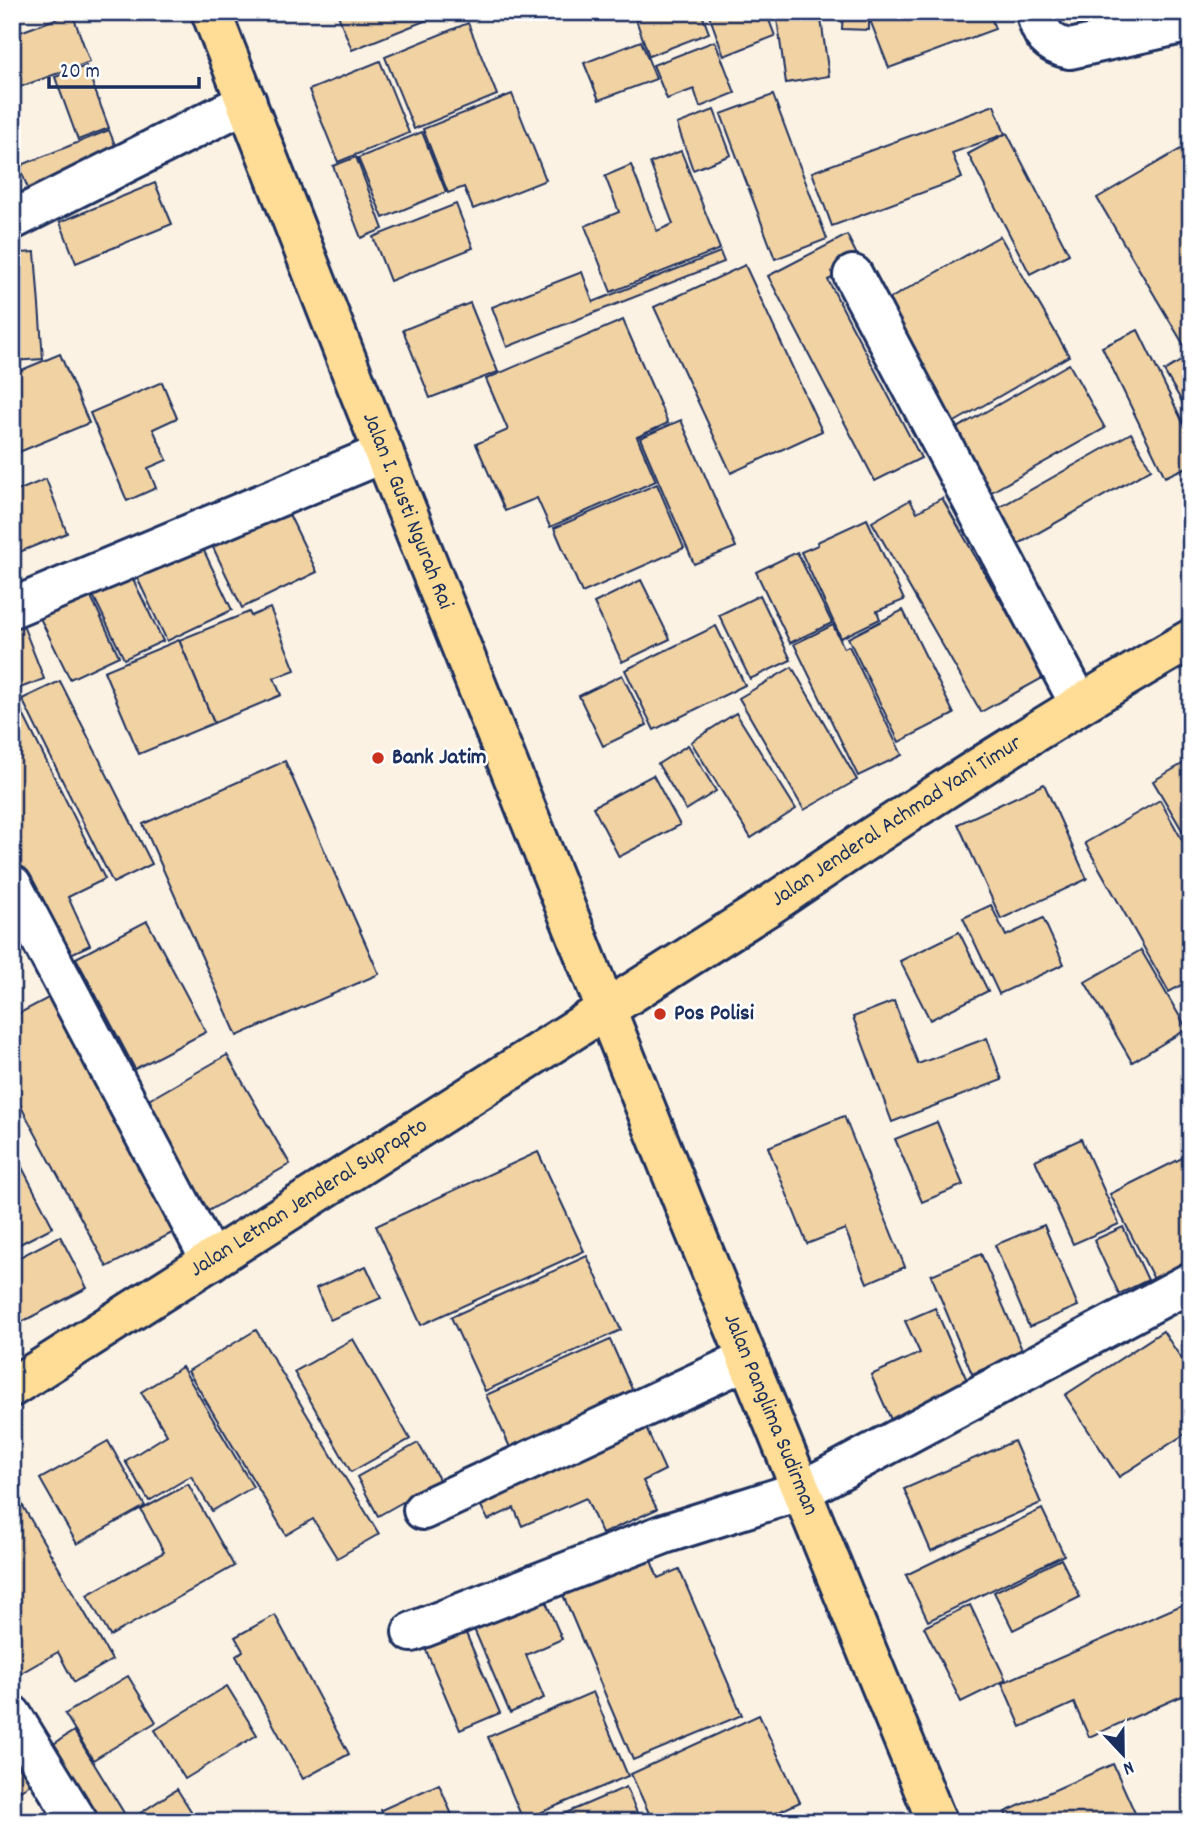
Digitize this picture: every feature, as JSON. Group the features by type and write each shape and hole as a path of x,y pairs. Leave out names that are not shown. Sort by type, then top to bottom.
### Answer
{"main road":[{"name":"Jalan I. Gusti Ngurah Rai","path":"211,12 606,1007"},
{"name":"Jalan Jenderal Achmad Yani Timur","path":"606,1007 767,907 870,837 1079,703 1191,639"},
{"name":"Jalan Letnan Jenderal Suprapto","path":"12,1387 606,1007"},
{"name":"Jalan Panglima Sudirman","path":"606,1007 937,1822"}],"street":[{"path":"1036,12 1044,37 1055,46 1070,49 1191,22"},
{"path":"12,220 247,102"},
{"path":"853,275 1079,703"},
{"path":"12,608 384,453"},
{"path":"12,885 211,1261"},
{"path":"412,1632 664,1534 803,1490 1191,1282"},
{"path":"423,1510 748,1359"},
{"path":"12,1715 79,1822"}],"building":[{"path":"345,12 447,12 352,50 338,15"},
{"path":"648,12 701,12 709,33 649,56 635,17"},
{"path":"708,12 766,12 775,36 724,56"},
{"path":"776,12 820,12 829,76 786,83"},
{"path":"843,12 869,12 869,30 842,29"},
{"path":"891,12 989,12 995,29 889,68 870,20"},
{"path":"72,13 90,62 14,89 12,35"},
{"path":"468,23 497,95 414,129 385,57"},
{"path":"641,41 656,79 599,100 584,63"},
{"path":"715,41 735,93 700,107 694,89 667,99 653,65"},
{"path":"380,61 409,133 338,162 309,90"},
{"path":"86,66 109,128 78,140 55,77"},
{"path":"512,94 546,180 473,209 464,187 448,193 423,129"},
{"path":"773,95 827,239 775,259 721,114"},
{"path":"994,105 1005,134 952,153 962,178 832,226 812,172"},
{"path":"714,110 731,155 693,170 677,124"},
{"path":"109,130 121,160 31,196 19,166"},
{"path":"422,132 446,192 383,218 358,158"},
{"path":"1007,133 1069,254 1030,274 968,154"},
{"path":"1191,143 1191,350 1188,352 1097,198"},
{"path":"681,151 720,249 611,292 585,226 619,212 605,176 631,165 657,231 673,224 650,163"},
{"path":"356,157 383,229 361,238 333,166"},
{"path":"155,183 172,224 76,263 60,222"},
{"path":"456,204 473,248 390,281 373,237"},
{"path":"847,235 861,263 828,280 921,458 875,481 768,276"},
{"path":"1000,236 1069,356 946,427 877,306"},
{"path":"20,245 21,253 35,252 43,359 12,361 12,246"},
{"path":"720,252 724,262 507,347 492,307 582,272 593,302"},
{"path":"745,265 822,431 731,473 654,307"},
{"path":"470,303 498,372 430,398 403,330"},
{"path":"623,320 668,423 637,437 656,481 550,527 537,498 505,511 476,444 508,430 486,379"},
{"path":"1138,330 1191,439 1191,465 1165,477 1102,347"},
{"path":"60,354 89,423 12,455 12,374"},
{"path":"1191,355 1191,417 1164,371"},
{"path":"1069,364 1105,428 986,495 950,432"},
{"path":"162,382 177,418 153,429 167,460 148,468 156,488 127,501 90,413"},
{"path":"681,420 736,547 694,564 640,438"},
{"path":"1131,433 1151,469 1008,550 988,514"},
{"path":"46,479 67,533 12,555 12,486 15,492"},
{"path":"657,484 684,548 582,593 554,528"},
{"path":"942,498 1044,677 981,712 872,522 910,500 917,512"},
{"path":"284,504 317,572 242,608 209,539"},
{"path":"867,519 904,600 877,611 880,619 841,638 801,552"},
{"path":"196,534 232,610 167,641 131,565"},
{"path":"797,552 832,623 790,643 756,572"},
{"path":"127,567 163,641 124,659 88,585"},
{"path":"641,580 670,639 622,662 594,603"},
{"path":"87,588 119,656 70,679 37,612"},
{"path":"760,595 791,660 750,679 719,615"},
{"path":"270,608 295,670 274,678 281,695 214,723 179,640 249,612 251,616"},
{"path":"903,610 954,714 899,742 848,638"},
{"path":"19,615 44,679 12,691 12,618"},
{"path":"833,625 844,648 849,646 902,755 858,776 794,644"},
{"path":"716,626 745,685 654,730 625,670"},
{"path":"179,640 214,723 139,754 104,671"},
{"path":"792,667 857,780 804,810 739,698"},
{"path":"622,675 647,725 603,746 579,696"},
{"path":"60,681 152,864 113,883 22,699"},
{"path":"17,702 105,879 68,897 90,945 58,960 12,864 12,705"},
{"path":"736,713 796,809 751,838 691,742"},
{"path":"688,745 716,791 686,810 658,764"},
{"path":"1191,759 1191,845 1153,781"},
{"path":"285,761 379,974 237,1036 143,824"},
{"path":"653,775 680,825 619,857 593,807"},
{"path":"1044,784 1087,879 1001,919 958,824"},
{"path":"1160,800 1191,856 1191,980 1169,992 1085,843"},
{"path":"991,905 1006,936 1043,918 1064,964 999,994 963,918"},
{"path":"147,921 206,1032 135,1069 76,958"},
{"path":"959,932 988,991 930,1020 900,961"},
{"path":"1141,950 1187,1029 1132,1062 1085,982"},
{"path":"50,997 174,1232 107,1267 12,1090 12,1017"},
{"path":"894,1001 918,1064 987,1038 1002,1080 892,1122 853,1017"},
{"path":"227,1055 290,1164 196,1218 133,1109"},
{"path":"844,1116 905,1267 867,1283 845,1229 807,1244 768,1147"},
{"path":"937,1122 963,1185 922,1202 895,1139"},
{"path":"1081,1139 1119,1224 1073,1244 1035,1160"},
{"path":"12,1148 53,1227 12,1248"},
{"path":"538,1152 584,1251 421,1325 376,1226"},
{"path":"1186,1156 1191,1165 1191,1270 1158,1287 1110,1194"},
{"path":"1044,1225 1078,1306 1029,1327 995,1245"},
{"path":"1123,1227 1148,1280 1119,1294 1094,1240"},
{"path":"60,1236 87,1288 12,1327 12,1261"},
{"path":"981,1254 1023,1352 972,1374 931,1275"},
{"path":"587,1256 621,1330 485,1391 451,1317"},
{"path":"366,1266 381,1298 330,1320 316,1288"},
{"path":"935,1308 974,1396 896,1431 871,1375 920,1353 905,1321"},
{"path":"256,1330 379,1534 337,1558 313,1519 286,1535 188,1371"},
{"path":"1163,1331 1191,1373 1191,1430 1119,1477 1065,1395"},
{"path":"353,1339 410,1439 351,1472 294,1372"},
{"path":"610,1340 636,1398 513,1454 486,1395"},
{"path":"182,1367 253,1487 212,1511 191,1476 149,1501 125,1461 167,1435 141,1392"},
{"path":"641,1417 665,1470 643,1481 657,1509 602,1534 586,1498 522,1526 514,1508 488,1520 474,1492"},
{"path":"108,1441 145,1506 77,1544 40,1479"},
{"path":"1014,1441 1041,1503 931,1551 904,1489"},
{"path":"418,1443 440,1481 378,1516 357,1477"},
{"path":"188,1484 234,1566 110,1636 87,1595 164,1552 141,1510"},
{"path":"13,1489 112,1660 74,1682 58,1652 12,1678"},
{"path":"1042,1509 1064,1555 928,1621 906,1575"},
{"path":"647,1551 658,1578 679,1569 742,1715 633,1760 560,1588"},
{"path":"1061,1559 1080,1597 1013,1630 994,1592"},
{"path":"542,1593 562,1639 526,1655 544,1698 510,1713 471,1622"},
{"path":"1191,1601 1191,1692 1089,1737 1074,1703 1021,1727 1002,1683"},
{"path":"970,1605 1006,1680 961,1702 924,1627"},
{"path":"275,1615 349,1754 303,1779 236,1656 243,1651 235,1637"},
{"path":"462,1624 500,1713 460,1730 422,1641"},
{"path":"128,1676 156,1722 93,1760 65,1714"},
{"path":"227,1686 257,1735 185,1779 155,1730"},
{"path":"593,1692 628,1776 523,1820 488,1737"},
{"path":"759,1715 800,1802 757,1822 707,1822 702,1812 682,1822 653,1822 631,1774"},
{"path":"74,1731 124,1813 109,1822 95,1822 49,1747"},
{"path":"12,1744 42,1777 12,1795"},
{"path":"1113,1764 1139,1822 1009,1822 1005,1812"},
{"path":"439,1784 455,1822 386,1822 381,1810"},
{"path":"626,1787 641,1822 545,1822"},
{"path":"177,1789 198,1822 145,1822 139,1814"},
{"path":"375,1814 379,1822 358,1822"}],"place":[{"name":"Bank Jatim","path":"378,758"},
{"name":"Pos Polisi","path":"660,1014"}]}
